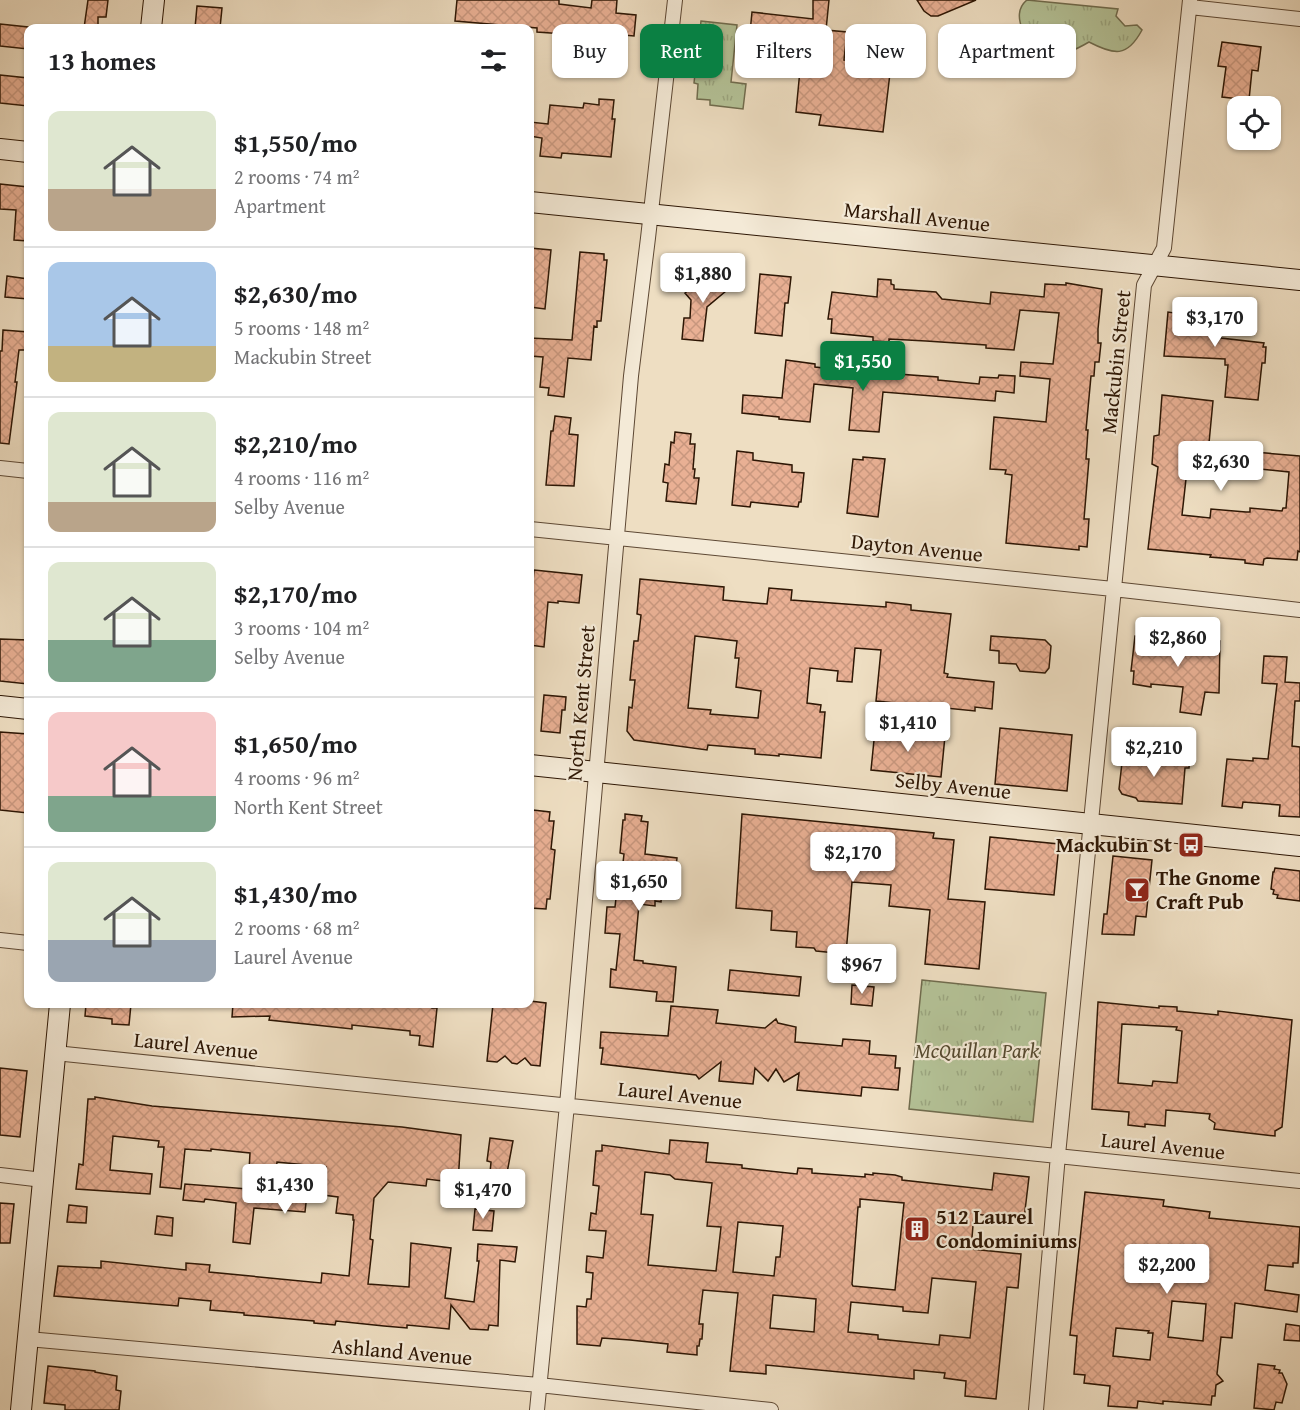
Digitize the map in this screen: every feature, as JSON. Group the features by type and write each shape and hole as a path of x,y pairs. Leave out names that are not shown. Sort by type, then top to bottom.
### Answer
{"street":[{"path":"151,24 154,0"},
{"name":"North Kent Street","path":"537,1410 567,1105 631,376 675,0"},
{"path":"1190,4 1300,19"},
{"name":"Mackubin Street","path":"1036,1410 1058,1155 1144,285 1164,248 1190,4"},
{"path":"0,149 24,152"},
{"name":"Marshall Avenue","path":"534,202 1300,280"},
{"path":"0,468 24,471"},
{"name":"Dayton Avenue","path":"534,529 1300,610"},
{"path":"0,706 24,709"},
{"name":"Selby Avenue","path":"534,765 1300,846"},
{"path":"0,940 24,943"},
{"path":"21,1410 60,1008"},
{"name":"Laurel Avenue","path":"55,1053 1300,1181"},
{"path":"0,1175 43,1180"},
{"name":"Ashland Avenue","path":"28,1339 539,1385 771,1410"}],"green space":[{"path":"1027,0 1118,9 1116,16 1125,26 1137,25 1142,30 1131,46 1125,50 1106,50 1089,42 1076,49 1076,24 1021,24 1019,14"},
{"path":"701,21 735,25 731,82 746,84 743,109 710,105 710,100 697,99 698,84 694,83 695,78 723,78 723,24 701,24"},
{"name":"McQuillan Park","path":"922,980 1046,993 1033,1122 909,1109"}],"building":[{"path":"88,0 108,0 106,17 98,17 98,24 85,24"},
{"path":"457,0 559,0 559,4 591,8 592,0 617,0 616,13 636,15 634,36 628,35 628,24 552,24 552,33 537,32 534,24 455,21"},
{"path":"813,0 829,0 827,24 751,24 752,12 813,19"},
{"path":"917,0 976,0 938,16 931,16 924,11"},
{"path":"197,6 222,8 220,24 195,24"},
{"path":"0,24 24,27 24,49 0,46"},
{"path":"833,31 845,32 845,78 889,78 883,132 819,125 821,115 796,112 799,78 833,78"},
{"path":"1222,42 1261,47 1258,71 1252,70 1249,96 1222,97 1226,67 1218,66"},
{"path":"0,75 24,78 24,106 0,103"},
{"path":"599,99 614,100 612,119 615,119 611,157 562,153 561,158 540,156 542,138 534,137 534,122 548,124 550,105 583,108 584,103 599,105"},
{"path":"0,184 24,187 24,241 14,240 16,210 0,209"},
{"path":"534,248 551,250 545,309 534,308"},
{"path":"580,252 604,254 604,260 607,260 601,321 597,321 597,327 594,326 591,360 568,358 564,397 548,395 549,388 540,387 543,357 534,356 534,338 572,340"},
{"path":"717,269 732,286 707,307 703,341 682,339 684,318 690,318 691,300 685,293"},
{"path":"760,274 791,277 788,303 785,303 782,336 755,333"},
{"path":"7,276 24,278 24,299 5,297"},
{"path":"878,279 891,280 894,289 936,292 942,299 990,304 991,292 1044,297 1045,284 1066,285 1066,283 1102,289 1098,329 1098,343 1101,343 1099,362 1095,362 1094,376 1091,376 1086,430 1088,430 1086,459 1089,459 1084,519 1089,519 1087,547 1079,546 1079,550 1006,543 1012,475 1005,474 1006,470 990,469 994,417 1046,422 1050,379 1020,376 1021,362 1053,364 1059,313 1020,310 1014,350 986,348 986,345 926,341 889,339 889,342 873,341 873,337 831,333 832,319 828,319 832,292 877,297"},
{"path":"1175,303 1221,308 1221,338 1264,343 1265,363 1262,363 1258,400 1225,397 1228,365 1225,365 1225,359 1164,356 1168,312 1174,313"},
{"path":"3,330 24,332 24,350 19,350 9,444 0,443 0,351 2,351"},
{"path":"786,360 815,364 815,367 873,373 873,370 899,372 898,374 938,377 938,380 979,384 980,377 1015,376 1014,393 996,391 995,401 883,392 879,432 849,430 853,388 814,384 810,422 742,413 743,395 782,398"},
{"path":"1162,395 1213,401 1209,443 1242,446 1242,451 1300,456 1300,552 1298,551 1297,560 1267,558 1264,559 1263,565 1245,563 1245,560 1210,557 1211,555 1148,549 1158,467 1152,464 1154,436 1159,435","holes":["1193,462 1289,472 1286,508 1282,511 1250,508 1250,512 1211,509 1210,518 1182,515 1187,470 1192,470"]},
{"path":"555,416 571,418 569,434 578,435 574,486 546,485 551,431 553,431"},
{"path":"675,432 691,434 690,444 695,444 694,478 699,478 696,504 666,501 668,483 663,482 665,464 669,465 671,442 674,443"},
{"path":"737,451 753,453 753,460 792,465 792,472 804,473 801,502 798,507 751,502 750,507 732,505"},
{"path":"863,457 885,459 878,517 847,513 853,459 863,460"},
{"path":"534,570 582,575 579,603 548,602 544,647 534,646"},
{"path":"640,579 724,587 723,600 767,604 769,588 792,590 791,600 886,607 886,602 911,605 911,610 951,614 944,673 948,674 947,677 994,682 992,709 975,707 975,711 876,701 881,650 855,648 852,682 837,681 838,671 810,668 807,703 821,705 820,712 825,712 821,758 755,754 755,749 708,745 707,750 634,740 627,731 635,680 630,680 634,641 638,641 641,615 637,614","holes":["695,636 737,641 735,658 739,658 736,687 761,691 758,718 710,714 711,710 688,708"]},
{"path":"1145,631 1163,633 1162,638 1172,639 1171,642 1202,645 1203,639 1220,641 1219,693 1205,692 1201,715 1180,712 1183,687 1151,684 1151,687 1133,684 1134,671 1131,671 1135,636 1145,637"},
{"path":"991,636 1045,640 1051,646 1049,668 1045,673 1020,671 1016,664 999,663 999,651 990,650"},
{"path":"0,639 24,640 24,684 0,681"},
{"path":"1264,656 1287,657 1285,682 1300,683 1300,701 1295,701 1292,746 1300,747 1300,817 1279,816 1280,805 1243,802 1242,808 1222,806 1227,759 1253,761 1253,758 1268,759 1277,684 1262,683"},
{"path":"544,695 566,697 565,710 562,710 560,733 541,731"},
{"path":"1000,728 1072,735 1067,791 995,784"},
{"path":"875,730 945,736 941,777 871,770"},
{"path":"0,732 24,734 24,813 0,810"},
{"path":"1174,753 1190,755 1189,768 1185,768 1182,804 1138,801 1136,798 1122,794 1119,789 1123,754 1174,757"},
{"path":"534,810 550,812 549,821 554,821 551,849 555,850 550,899 547,899 546,909 534,908"},
{"path":"625,814 642,816 641,821 648,822 645,854 677,858 675,876 663,875 661,902 655,901 655,906 639,904 634,960 676,967 673,1002 656,1001 657,992 610,987 611,969 616,970 620,934 605,933 607,907 615,907 618,880 621,880 624,854 620,853"},
{"path":"742,814 934,833 933,838 954,840 948,899 985,902 979,969 925,964 930,910 889,906 891,885 852,882 846,954 796,947 797,932 771,930 772,911 736,908"},
{"path":"990,837 1059,844 1054,895 985,889"},
{"path":"1113,856 1152,860 1146,917 1136,916 1134,935 1102,934 1104,914 1107,914"},
{"path":"1275,868 1300,871 1300,901 1277,898 1278,895 1273,894 1274,890 1271,889"},
{"path":"730,970 801,977 799,996 728,990"},
{"path":"852,985 874,987 872,1006 851,1004"},
{"path":"534,1002 546,1003 540,1066 531,1065 525,1058 517,1064 512,1063 505,1056 497,1062 487,1061 493,1008 534,1008"},
{"path":"1098,1002 1159,1008 1159,1006 1177,1007 1177,1011 1218,1015 1218,1011 1292,1020 1282,1127 1275,1131 1275,1136 1214,1129 1215,1123 1209,1119 1210,1114 1166,1110 1165,1126 1145,1124 1145,1127 1128,1125 1129,1112 1092,1109","holes":["1122,1024 1177,1027 1176,1030 1182,1031 1177,1083 1153,1081 1152,1086 1118,1083"]},
{"path":"671,1006 718,1010 716,1023 765,1028 776,1019 778,1023 796,1027 795,1042 842,1046 843,1039 870,1041 869,1054 896,1056 895,1068 900,1068 898,1090 862,1087 861,1096 797,1090 799,1073 784,1082 776,1069 768,1081 755,1068 753,1084 719,1081 721,1062 699,1079 696,1075 601,1064 603,1048 600,1048 601,1032 668,1036"},
{"path":"86,1008 131,1008 129,1025 112,1024 112,1019 85,1016"},
{"path":"233,1008 437,1008 433,1047 419,1045 420,1036 410,1035 410,1031 352,1025 352,1029 269,1020 270,1016 232,1017"},
{"path":"0,1068 27,1071 20,1137 0,1135"},
{"path":"95,1097 152,1106 402,1127 461,1135 458,1183 427,1179 426,1186 388,1182 374,1198 370,1239 373,1240 368,1284 409,1287 411,1243 451,1248 445,1298 474,1302 479,1261 477,1261 478,1244 517,1247 515,1262 500,1260 498,1326 489,1325 488,1330 470,1329 451,1305 449,1329 407,1325 407,1328 336,1321 335,1325 244,1315 244,1313 210,1310 211,1301 179,1298 178,1306 54,1296 58,1266 101,1268 101,1261 186,1270 186,1263 210,1265 209,1272 321,1283 322,1273 349,1276 353,1215 336,1213 338,1197 323,1195 326,1167 277,1162 274,1190 307,1194 305,1212 254,1208 250,1244 233,1242 236,1203 205,1199 204,1202 183,1200 185,1184 248,1189 250,1153 185,1149 181,1189 160,1187 164,1147 158,1147 159,1141 113,1136 110,1170 152,1174 150,1194 76,1189 79,1164 83,1165 88,1099 95,1099"},
{"path":"490,1138 513,1141 507,1173 490,1173 491,1162 487,1161"},
{"path":"670,1140 708,1143 706,1162 742,1165 742,1168 797,1174 798,1168 812,1169 812,1173 865,1177 865,1174 873,1175 873,1173 895,1175 902,1177 902,1180 992,1190 994,1173 1029,1177 1024,1219 974,1214 971,1249 1021,1254 1018,1288 1007,1287 996,1399 965,1396 966,1381 944,1378 945,1373 914,1370 914,1379 766,1365 766,1374 730,1371 738,1293 703,1290 699,1324 703,1324 702,1339 697,1346 697,1355 667,1352 668,1344 630,1340 602,1338 600,1346 577,1344 577,1306 586,1307 587,1299 591,1299 593,1273 586,1272 587,1256 603,1258 606,1231 589,1230 591,1213 596,1214 599,1186 593,1185 596,1151 602,1151 602,1145 669,1154","holes":["645,1172 670,1175 675,1179 712,1183 707,1226 721,1227 716,1271 648,1265 653,1215 641,1214","860,1199 904,1203 895,1290 853,1286 852,1284 858,1207 860,1207","738,1222 783,1226 780,1257 776,1257 774,1276 733,1272","932,1278 976,1282 970,1338 940,1335 939,1345 878,1339 878,1335 848,1332 851,1302 903,1307 903,1311 928,1313","773,1295 816,1299 814,1332 770,1328"]},
{"path":"1085,1192 1164,1200 1163,1206 1210,1212 1209,1218 1300,1227 1298,1263 1293,1263 1293,1267 1268,1265 1265,1290 1299,1295 1297,1312 1235,1303 1232,1338 1221,1337 1217,1374 1223,1381 1216,1385 1211,1405 1138,1401 1137,1408 1108,1406 1110,1386 1084,1383 1085,1375 1074,1374 1077,1336 1070,1335","holes":["1172,1301 1206,1304 1203,1341 1168,1337","1116,1328 1153,1333 1150,1360 1113,1356"]},
{"path":"0,1203 14,1204 10,1243 0,1243"},
{"path":"69,1205 87,1207 86,1223 67,1222"},
{"path":"475,1209 494,1211 492,1231 473,1230"},
{"path":"157,1216 173,1218 172,1236 155,1234"},
{"path":"1286,1324 1300,1326 1300,1341 1284,1340"},
{"path":"1258,1364 1275,1366 1274,1369 1280,1370 1279,1373 1282,1373 1287,1384 1282,1403 1276,1402 1274,1410 1254,1408"},
{"path":"48,1366 117,1376 116,1390 121,1391 119,1410 65,1410 65,1405 44,1403"}],"place":[{"name":"Mackubin St","path":"1191,845"},
{"name":"The Gnome Craft Pub","path":"1137,890"},
{"name":"512 Laurel Condominiums","path":"917,1229"}]}
